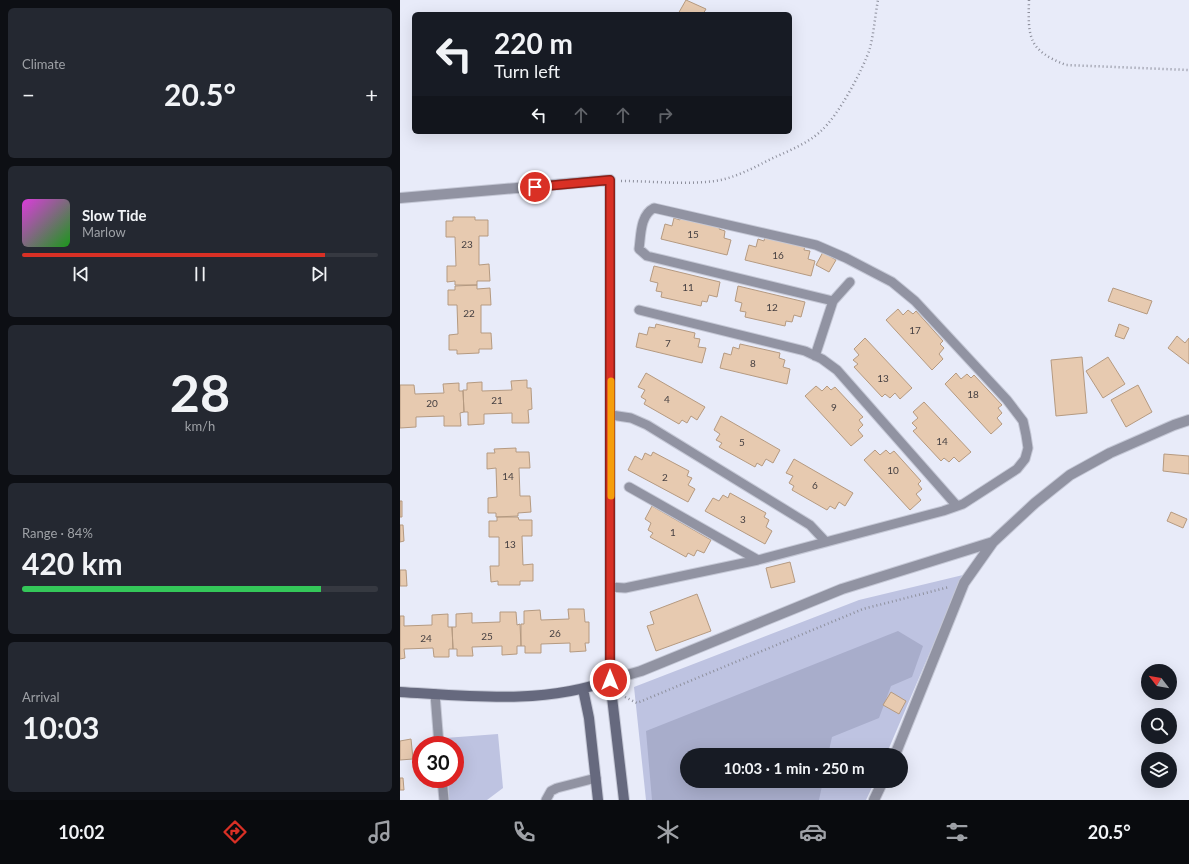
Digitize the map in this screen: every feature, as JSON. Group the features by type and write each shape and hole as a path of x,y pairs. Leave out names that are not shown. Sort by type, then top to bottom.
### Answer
{"street":[{"path":"400,198 610,180 610,680 624,800"},
{"path":"898,748 964,583 993,542 1034,503 1070,475 1110,453 1189,420"},
{"path":"400,692 532,696 583,689 641,671 842,589 993,542"},
{"path":"583,689 589,718 598,800"},
{"path":"874,800 880,788"}],"lane":[{"path":"610,587 625,588 758,560 958,506 1017,469 1025,459 1028,448 1023,421 1007,400 915,301 892,282 816,245 654,208 648,211 645,216 639,249 647,256 833,301"},
{"path":"815,356 833,301 850,282"},
{"path":"639,310 805,351 815,356 837,370 958,506"},
{"path":"611,415 631,418 647,425 810,525 826,542"},
{"path":"629,487 758,560"},
{"path":"434,694 438,736"},
{"path":"546,800 551,791 557,788 596,778"},
{"path":"443,788 444,800"}],"path":[{"path":"610,180 698,183 735,176 812,138 821,132 836,114 864,61 872,38 878,0"},
{"path":"1029,0 1028,28 1034,44 1047,57 1066,65 1189,70"},
{"path":"612,691 637,703 863,609 964,583"}],"shaded area":[{"path":"963,575 889,748 680,748 680,788 872,788 866,800 646,800 634,687 859,600"},
{"path":"898,631 923,646 912,677 891,686 879,718 832,737 830,748 680,748 680,788 822,788 819,800 652,800 646,731"},
{"path":"498,734 503,788 487,800 449,800 448,788 464,788 464,737"}],"building":[{"path":"686,0 706,9 704,12 679,12"},
{"path":"681,215 721,225 719,229 725,231 724,238 731,240 727,255 661,239 665,224 672,226 674,218 680,220"},
{"path":"453,217 475,217 475,220 488,220 488,236 479,236 479,265 489,264 490,281 477,281 477,285 455,285 455,281 447,282 447,266 456,266 455,237 446,237 446,221 453,221"},
{"path":"765,236 805,245 804,250 810,251 808,259 815,261 811,276 745,260 749,245 756,247 758,239 764,241"},
{"path":"823,252 836,260 829,272 816,265"},
{"path":"654,266 720,282 717,297 709,295 707,302 702,301 701,306 661,297 662,292 656,291 658,283 650,281"},
{"path":"477,285 477,289 490,288 491,305 481,305 481,333 491,333 492,349 479,349 479,353 457,354 457,350 449,350 449,335 458,334 457,305 448,305 448,290 455,290 455,286"},
{"path":"738,286 805,302 801,317 794,315 792,322 786,321 785,326 745,317 746,312 740,311 742,303 735,301"},
{"path":"1113,288 1152,301 1147,314 1108,301"},
{"path":"898,309 903,315 908,310 913,314 916,311 943,341 940,344 944,348 939,354 943,359 932,370 886,320"},
{"path":"656,324 695,333 694,338 700,339 698,347 706,348 702,363 636,347 639,333 647,335 649,327 655,328"},
{"path":"1119,324 1129,328 1124,339 1115,336"},
{"path":"1177,336 1185,343 1189,338 1189,364 1168,348"},
{"path":"865,338 912,388 900,399 895,393 890,398 885,394 882,397 854,367 858,364 853,360 859,355 854,349"},
{"path":"740,344 780,353 779,358 785,360 783,367 790,369 787,384 720,368 724,353 731,355 733,347 739,349"},
{"path":"1082,357 1087,413 1056,416 1051,360"},
{"path":"1108,357 1125,384 1103,398 1086,371"},
{"path":"646,373 705,407 697,420 691,416 687,423 682,420 679,424 644,404 646,400 641,397 645,390 638,387"},
{"path":"956,373 961,379 967,374 971,378 974,375 1002,405 998,408 1002,413 997,418 1002,424 991,434 945,384"},
{"path":"527,380 527,388 531,388 532,409 528,410 529,423 512,423 512,413 484,414 484,424 468,425 468,412 464,412 463,390 467,390 467,383 482,382 482,391 512,390 511,381"},
{"path":"459,383 459,391 463,391 464,412 460,413 461,426 444,426 444,416 416,417 416,427 400,428 400,385 414,385 415,394 444,393 443,384"},
{"path":"1138,385 1152,412 1126,427 1111,400"},
{"path":"816,386 822,391 827,386 831,390 835,387 863,417 859,420 863,425 858,430 863,436 851,446 805,396"},
{"path":"924,402 971,452 959,462 954,457 949,462 944,458 941,461 913,431 917,428 912,423 918,418 913,412"},
{"path":"721,416 780,450 773,463 766,459 762,466 757,463 755,467 719,447 722,443 716,440 720,434 714,430"},
{"path":"516,448 516,452 529,452 530,468 519,468 520,496 530,496 531,512 518,513 518,516 496,517 496,513 488,513 488,498 497,497 496,468 487,469 487,453 495,453 494,449"},
{"path":"875,450 880,455 886,450 890,454 894,451 921,481 918,484 922,489 916,494 921,500 910,510 864,460"},
{"path":"653,452 689,471 687,476 692,478 688,485 695,489 688,502 628,470 635,456 642,460 645,453 651,456"},
{"path":"1164,454 1189,456 1189,474 1163,471"},
{"path":"794,459 853,493 845,506 839,502 835,509 830,506 827,510 792,490 794,486 789,483 793,476 786,473"},
{"path":"730,493 766,513 764,517 769,520 766,527 772,531 765,544 705,511 713,498 719,501 723,495 728,498"},
{"path":"400,501 402,501 402,517 400,517"},
{"path":"652,506 711,540 704,553 697,550 694,556 688,553 686,557 650,537 653,533 648,530 651,523 645,519"},
{"path":"1171,512 1187,519 1183,528 1167,521"},
{"path":"497,517 518,517 519,520 532,520 532,536 522,536 523,565 533,564 533,581 520,581 520,585 498,585 498,581 491,582 490,566 499,566 499,537 489,537 489,521 497,521"},
{"path":"400,525 403,525 404,541 400,542"},
{"path":"790,562 795,582 771,588 766,568"},
{"path":"400,570 406,570 407,586 400,586"},
{"path":"697,594 711,631 656,651 647,626 654,624 650,612"},
{"path":"568,609 584,609 585,622 589,622 589,643 585,643 586,651 570,652 570,643 541,644 541,653 525,653 525,646 521,646 521,624 524,624 524,611 540,610 541,620 569,619"},
{"path":"500,612 516,612 517,625 520,624 521,646 517,646 517,654 502,655 502,646 472,647 473,656 457,656 457,649 453,649 452,627 456,627 456,614 472,613 472,623 500,622"},
{"path":"448,614 448,627 452,627 453,649 449,649 449,657 434,657 433,648 404,649 405,658 400,659 400,616 404,616 404,626 432,625 432,615"},
{"path":"891,692 906,701 899,714 883,705"},
{"path":"411,739 412,759 400,760 400,741"},
{"path":"400,778 403,778 404,790 400,790"}],"slow traffic":[{"path":"611,381 611,496"}],"route":[{"path":"535,187 610,180 612,327 610,680"}]}
